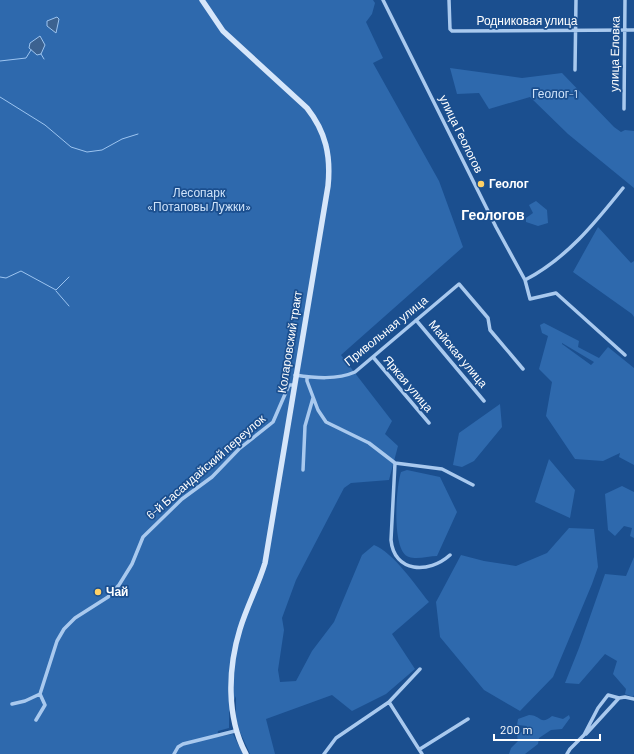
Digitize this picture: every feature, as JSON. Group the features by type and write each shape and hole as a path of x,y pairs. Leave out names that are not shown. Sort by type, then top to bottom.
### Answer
{"street":[{"name":"Коларовский тракт","path":"202,0 223,31 307,108 318,121 327,146 329,158 328,186 295,375 289,425 265,563 236,644 232,680 232,710 235,731 246,754"},
{"name":"улица Геологов","path":"383,0 496,227 525,280 530,299 556,293 625,355"},
{"name":"Родниковая улица","path":"449,0 450,29 452,31 634,30"},
{"path":"575,70 576,0"},
{"name":"улица Еловка","path":"624,109 625,0"},
{"path":"525,280 544,270 581,237 623,188"},
{"name":"Привольная улица","path":"295,375 315,378 347,375 355,372 458,284 488,318 490,330 523,369"},
{"name":"Майская улица","path":"416,320 484,402"},
{"name":"Яркая улица","path":"373,357 429,423"},
{"path":"307,377 307,381 318,410 326,422 369,443 395,463 442,469 473,485"},
{"name":"6-й Басандайский переулок","path":"36,720 45,705 40,694 56,641 64,629 75,618 108,597 115,590 132,564 143,538 182,499 212,477 239,448 268,428 276,417 288,385 294,385"},
{"path":"303,470 305,426 313,397"},
{"path":"395,463 391,540 392,549 396,557 401,563 418,567 442,563 450,555"},
{"path":"324,754 329,744 389,702 420,669"},
{"path":"12,704 26,701 40,694"},
{"path":"584,735 598,708 608,695 619,698 625,697 634,699"},
{"path":"568,754 570,749 619,698"},
{"path":"389,702 422,754"},
{"path":"420,750 468,719"},
{"path":"174,754 178,747 183,744 235,731"}],"green space":[{"name":"Лесопарк «Потаповы Лужки»","path":"0,0 373,0 375,3 372,14 366,22 383,58 373,63 439,181 463,247 341,355 392,421 385,434 398,446 389,480 351,483 344,488 296,580 282,618 284,630 278,670 280,682 296,681 312,651 334,622 362,555 374,545 382,549 396,562 429,602 392,634 415,669 386,694 352,711 332,695 266,719 275,754 250,754 236,719 236,696 229,712 229,728 218,731 217,737 233,734 243,754 0,754"},
{"name":"Геолог-1","path":"450,68 522,78 562,73 614,127 621,132 625,130 634,131 634,188 568,134 530,97 489,109 479,93 457,94"},
{"path":"536,201 547,210 548,223 538,226 526,222 526,218 533,213 529,205"},
{"path":"598,227 631,263 634,261 634,317 632,314 573,272"},
{"path":"544,323 579,341 578,347 599,358 608,347 634,368 634,465 619,457 620,453 603,461 575,459 546,416 552,382 539,369 548,336 542,333 540,325","holes":["562,343 594,362 591,365"]},
{"path":"500,404 502,427 474,461 462,467 453,465 459,433"},
{"path":"549,459 575,490 570,518 535,502"},
{"path":"407,470 440,477 457,512 437,556 412,558 403,552 399,544 396,518 399,479 401,472"},
{"path":"622,486 634,492 634,538 630,536 632,528 624,526 615,536 608,530 605,494"},
{"path":"569,528 594,529 598,567 553,677 520,711 484,690 440,637 436,602 461,555 484,561 516,566 547,553"},
{"path":"634,557 633,697 625,694 626,689 613,674 617,661 605,654 579,684 565,683 605,574 626,576"},
{"path":"533,715 543,720 552,716 563,719 569,715 570,718 562,729 551,730 539,738 538,744 525,754 509,754 511,748 518,741 517,735 525,730 527,726 517,725 518,719"}],"shaded area":[{"path":"57,17 59,19 56,33 47,26 47,21"},
{"path":"40,36 45,45 41,54 37,55 29,48 30,43"}],"waterway":[{"path":"0,61 26,58 31,50"},
{"path":"41,54 44,59"},
{"path":"0,97 45,125 71,147 87,152 102,150 122,139 138,134"},
{"path":"0,277 6,278 21,271 56,290 69,277"},
{"path":"56,291 69,306"}],"place":[{"name":"Геолог","path":"481,184"},
{"name":"Чай","path":"98,592"}],"district":[{"name":"Геологов","path":"493,215"}]}
